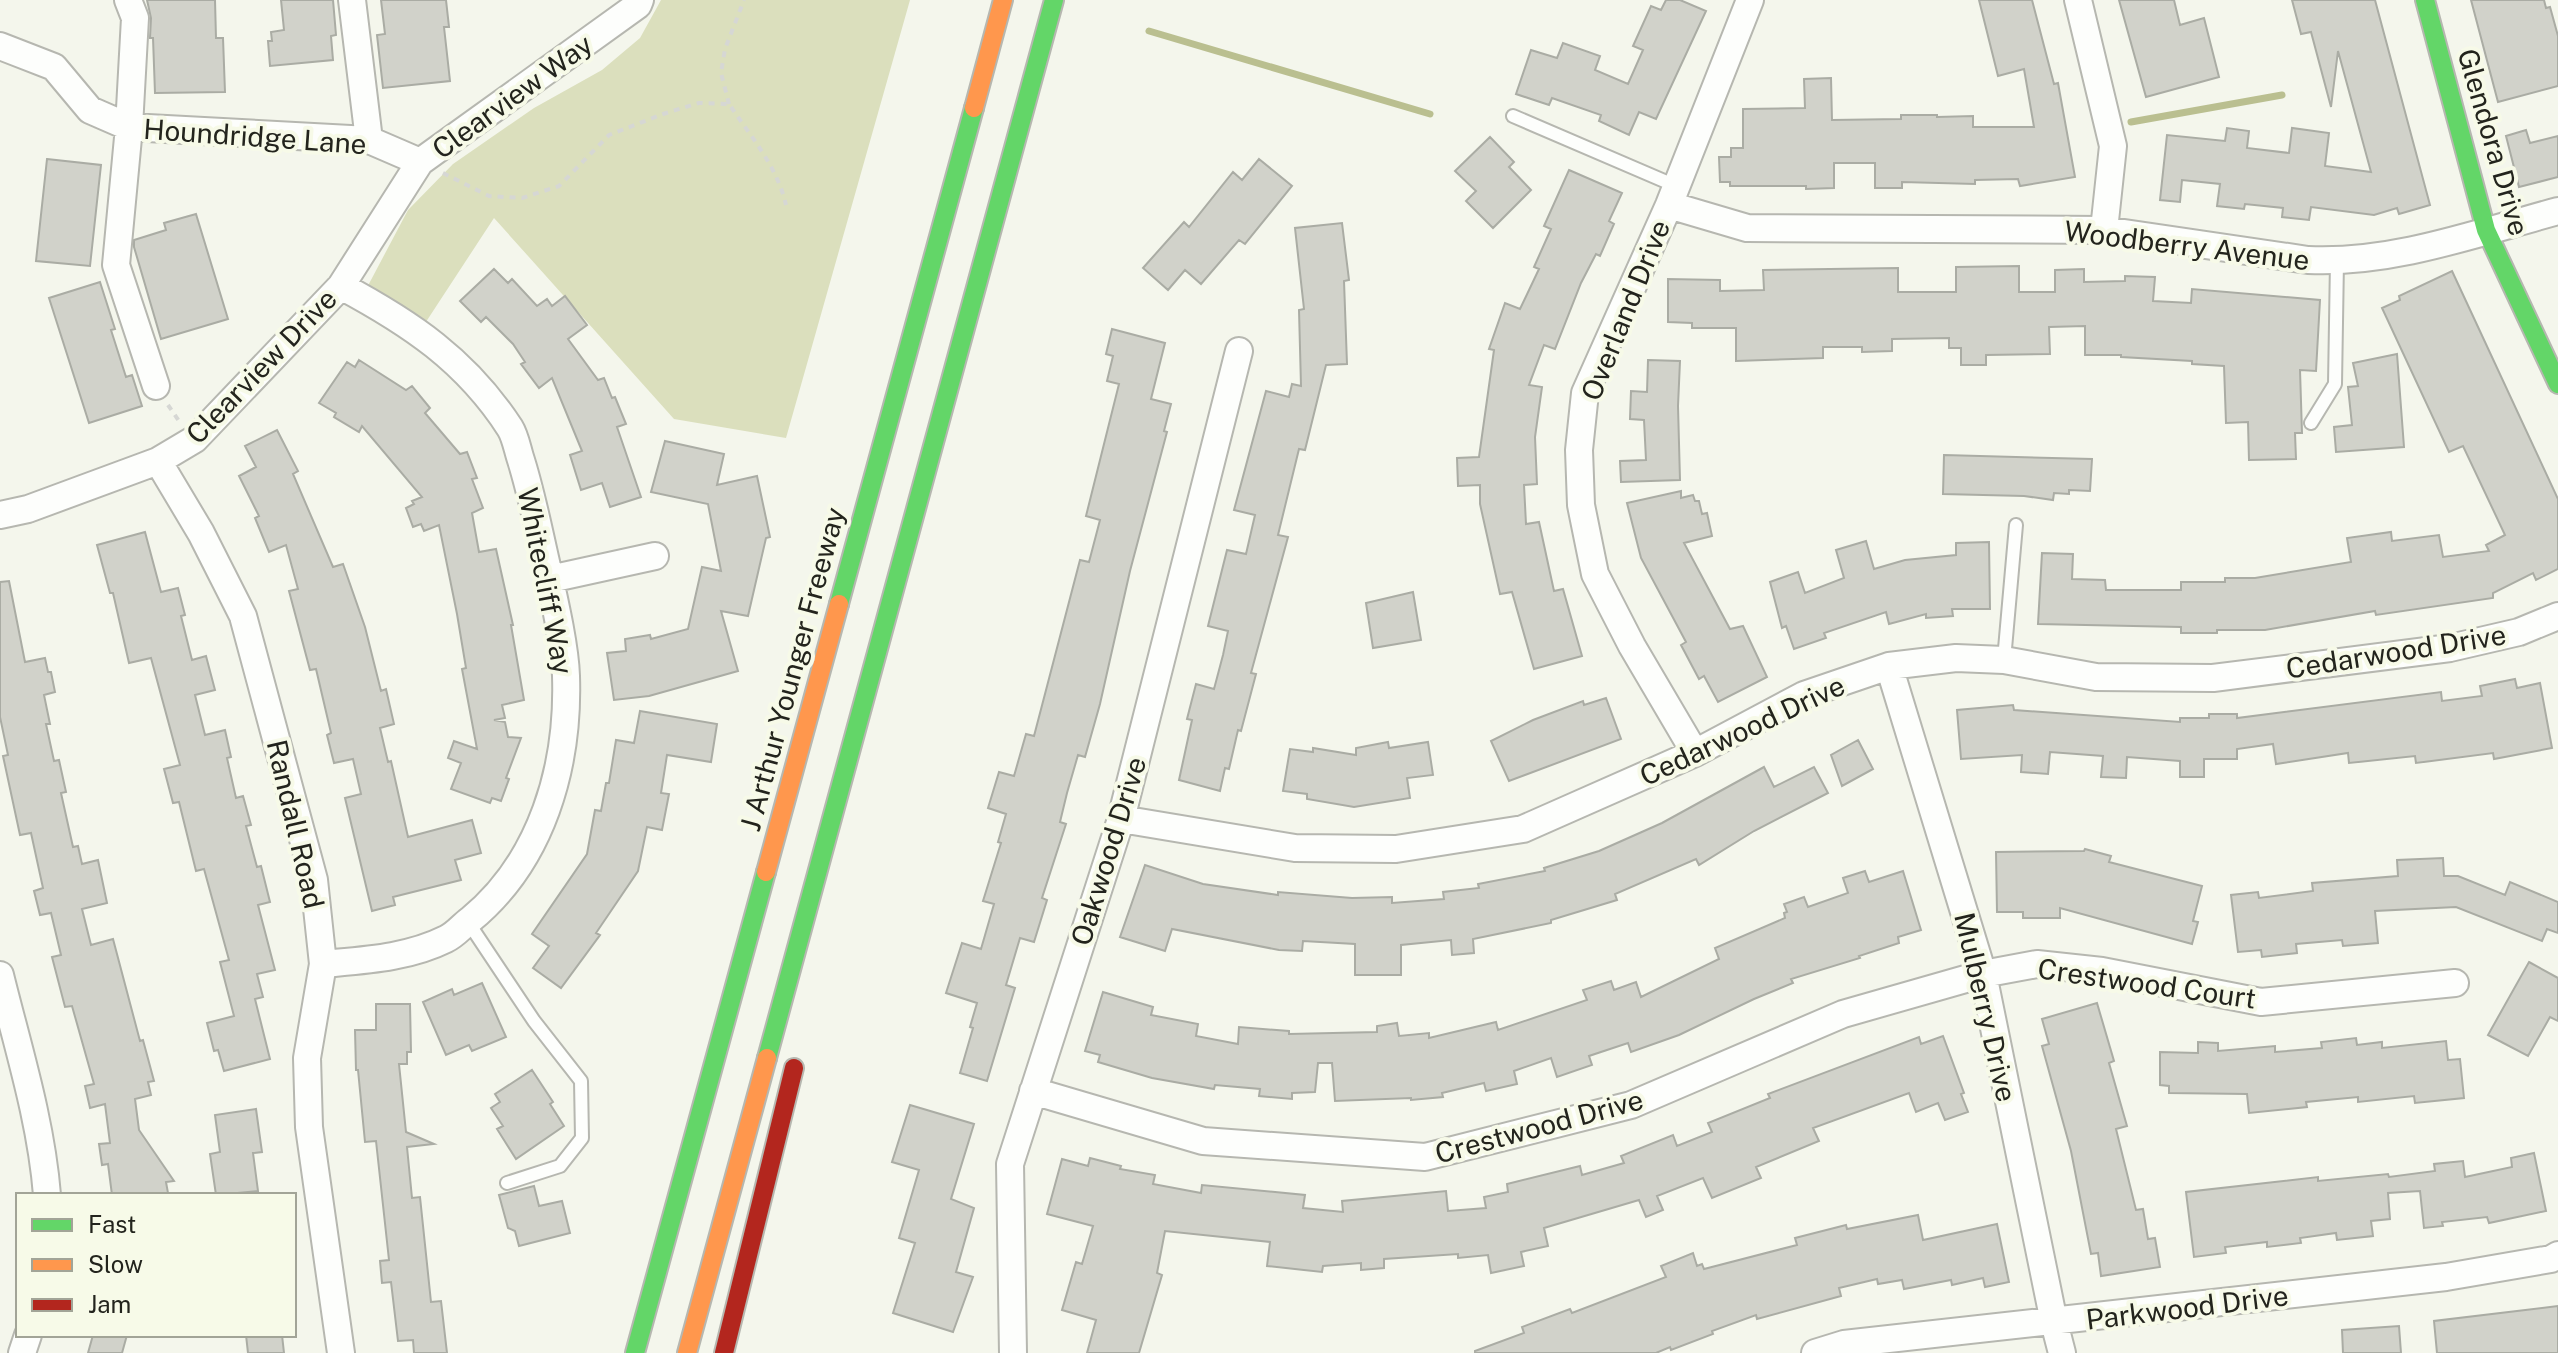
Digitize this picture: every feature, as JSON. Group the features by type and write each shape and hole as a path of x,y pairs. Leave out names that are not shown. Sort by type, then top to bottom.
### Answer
{"main road":[{"name":"J Arthur Younger Freeway","path":"635,1353 1003,0"},
{"path":"687,1353 1054,0"},
{"name":"Glendora Drive","path":"2425,0 2486,230 2558,384"},
{"path":"857,798 895,583"},
{"path":"724,1353 798,1053"},
{"path":"616,1353 671,1224"}],"street":[{"path":"128,0 135,18 116,265 156,386"},
{"path":"352,0 369,140"},
{"name":"Overland Drive","path":"1695,753 1632,646 1595,574 1581,505 1579,450 1585,393 1672,195 1750,0"},
{"path":"2078,0 2113,146 2104,230"},
{"name":"Clearview Way","path":"420,162 636,2"},
{"name":"Houndridge Lane","path":"0,46 54,67 90,110 129,127 369,140 420,162"},
{"name":"Clearview Drive","path":"0,515 28,509 158,461 195,439 341,286 420,162"},
{"name":"Woodberry Avenue","path":"1672,195 1747,228 2104,230 2294,258 2337,261 2383,257 2558,211"},
{"name":"Whitecliff Way","path":"323,964 391,958 448,938 488,906 515,875 544,819 555,787 566,674 550,579 528,480 512,431 477,383 420,331 341,286"},
{"name":"Oakwood Drive","path":"1013,1353 1010,1164 1121,819 1239,351"},
{"name":"Randall Road","path":"158,461 201,533 243,616 314,880 323,964 307,1058 309,1127 341,1353"},
{"path":"550,579 655,556"},
{"name":"Cedarwood Drive","path":"1121,819 1295,848 1396,849 1523,829 1695,753 1804,695 1889,666 1956,658 2004,660 2096,677 2213,678 2450,648 2519,632 2558,616"},
{"name":"Mulberry Drive","path":"1889,666 1983,974 2062,1353"},
{"name":"Crestwood Court","path":"1983,974 2037,964 2102,971 2261,1002 2455,983"},
{"name":"Crestwood Drive","path":"1033,1091 1203,1141 1425,1157 1631,1105 1843,1014 1983,974"},
{"path":"0,975 11,1064 43,1155 47,1193"},
{"name":"Parkwood Drive","path":"1815,1353 1844,1344 2446,1277 2551,1259 2558,1255"}],"lane":[{"path":"1513,116 1672,195"},
{"path":"2311,423 2335,384 2337,261"},
{"path":"2004,660 2016,525"},
{"path":"468,922 534,1021 581,1081 582,1138 560,1166 507,1183"}],"path":[{"path":"744,0 725,49 721,73 729,104 768,159 781,183 786,205"},
{"path":"420,162 489,196 522,198 559,186 609,135 699,103 729,104"},
{"path":"156,386 177,419 195,439"}],"green space":[{"path":"661,0 910,0 786,438 674,419 494,218 420,331 362,297 408,210 453,164 534,108 602,70 640,38"}],"building":[{"path":"147,0 215,0 216,38 223,38 225,92 155,93 153,38 150,38 151,18"},
{"path":"281,0 333,0 336,35 331,36 333,60 270,66 268,41 272,41 271,32 284,30"},
{"path":"381,0 446,0 449,27 444,27 450,81 383,88 377,35 385,34"},
{"path":"1666,0 1680,0 1706,11 1656,119 1639,112 1629,135 1599,121 1601,115 1552,98 1549,105 1516,94 1531,50 1557,58 1563,43 1600,56 1595,70 1628,84 1643,50 1633,46 1651,6 1661,10"},
{"path":"1979,0 2032,0 2054,84 2058,83 2075,177 2020,186 2018,179 1975,180 1975,184 1902,182 1902,188 1875,188 1875,163 1834,163 1834,188 1730,186 1730,182 1720,182 1719,157 1731,157 1731,148 1743,148 1743,109 1805,108 1804,79 1831,78 1832,120 1901,119 1901,115 1973,116 1973,127 2034,127 2024,69 1998,76"},
{"path":"2119,0 2174,0 2180,25 2204,18 2219,77 2146,97"},
{"path":"2292,0 2375,0 2430,205 2399,214 2397,208 2374,215 2311,207 2309,220 2282,217 2283,208 2245,204 2244,209 2217,206 2220,184 2182,180 2180,202 2160,200 2167,135 2225,141 2227,128 2249,131 2247,148 2289,153 2292,128 2329,133 2325,166 2371,172 2338,51 2331,107 2311,32 2301,34"},
{"path":"2471,0 2544,0 2546,8 2550,7 2558,36 2558,86 2498,102"},
{"path":"2526,130 2530,143 2558,136 2558,177 2519,187 2506,136"},
{"path":"1490,137 1514,162 1509,167 1531,190 1493,228 1466,201 1476,191 1455,171"},
{"path":"47,159 101,165 90,266 36,261"},
{"path":"1259,159 1292,186 1245,244 1239,240 1201,284 1185,270 1168,290 1143,268 1184,222 1189,227 1233,172 1242,180"},
{"path":"1569,170 1622,193 1609,221 1614,224 1600,256 1596,254 1581,283 1555,349 1544,345 1529,385 1542,387 1535,437 1537,484 1524,485 1526,524 1539,522 1554,591 1563,589 1582,656 1534,669 1512,592 1500,594 1480,504 1480,485 1458,486 1457,458 1479,457 1494,350 1489,349 1505,303 1520,309 1539,269 1534,267 1551,229 1544,226"},
{"path":"196,214 228,319 161,339 134,240 166,230 164,223"},
{"path":"1342,223 1349,280 1344,281 1347,364 1326,365 1305,450 1299,449 1278,535 1288,537 1251,673 1256,674 1241,731 1238,730 1229,769 1225,768 1220,791 1179,780 1192,720 1187,719 1196,684 1214,689 1223,655 1228,631 1208,626 1227,550 1246,554 1255,515 1234,510 1266,391 1289,397 1292,384 1301,386 1299,310 1304,309 1295,228"},
{"path":"2019,266 2019,292 2055,292 2055,270 2084,269 2084,282 2125,281 2125,276 2155,277 2153,301 2191,303 2192,289 2320,300 2316,371 2300,370 2302,433 2295,433 2296,459 2249,460 2248,422 2226,423 2224,366 2121,355 2085,355 2085,326 2049,327 2050,354 1986,355 1986,365 1961,365 1961,348 1949,348 1949,338 1892,339 1892,351 1862,352 1862,347 1823,347 1823,358 1736,361 1736,328 1692,328 1692,323 1668,322 1668,279 1720,280 1720,291 1764,290 1763,270 1898,268 1898,292 1956,292 1956,267"},
{"path":"494,269 508,283 512,279 537,306 547,299 552,306 565,296 587,325 568,339 598,380 604,378 612,398 615,397 626,424 617,427 641,497 610,507 602,483 581,490 570,455 582,451 552,378 539,388 521,364 525,362 513,344 486,317 481,322 460,301"},
{"path":"2452,271 2558,499 2558,569 2536,580 2533,573 2493,593 2493,598 2376,615 2375,611 2265,630 2181,633 2181,627 2038,624 2042,553 2073,554 2072,579 2105,580 2106,590 2181,590 2181,582 2225,582 2225,578 2255,578 2351,562 2347,538 2391,532 2392,541 2439,535 2443,557 2489,551 2486,545 2505,535 2463,446 2449,452 2382,308 2400,300 2399,296"},
{"path":"100,282 126,377 132,375 142,406 89,423 49,298"},
{"path":"1112,329 1165,343 1151,399 1171,404 1164,431 1167,432 1130,571 1100,704 1085,757 1078,755 1067,793 1060,822 1066,824 1042,898 1047,900 1034,942 1020,938 1006,985 1015,988 987,1081 960,1073 977,1003 946,993 962,943 981,949 994,904 983,901 1001,843 998,842 1006,814 988,808 999,772 1014,776 1026,734 1034,736 1080,560 1089,562 1100,520 1086,516 1119,384 1107,381 1113,356 1106,354"},
{"path":"2397,354 2404,447 2336,452 2334,427 2352,425 2348,387 2358,386 2353,363"},
{"path":"359,360 406,390 412,386 430,408 425,413 460,454 467,452 477,478 472,479 483,508 472,513 479,552 496,549 513,625 524,700 502,705 505,718 494,720 505,722 508,737 521,738 501,801 492,798 490,803 451,789 461,763 448,758 454,741 477,749 462,669 466,668 457,614 439,525 424,531 421,524 413,527 406,508 422,497 362,426 359,432 334,417 336,413 319,403 347,362 355,367"},
{"path":"1648,360 1680,361 1680,480 1621,482 1620,461 1646,460 1644,420 1630,419 1631,391 1647,392"},
{"path":"277,430 298,471 293,474 333,567 343,564 365,627 381,691 386,689 394,724 380,728 388,762 391,761 408,837 472,820 481,853 455,860 461,880 393,897 395,905 372,911 345,798 361,794 353,759 334,763 327,735 331,733 316,669 310,670 289,591 298,589 286,545 269,552 255,518 259,516 239,476 256,467 245,446"},
{"path":"665,441 724,454 717,485 757,476 770,537 766,538 748,616 721,611 738,671 649,696 614,700 607,653 626,651 625,639 650,635 651,639 688,629 702,567 721,571 708,504 651,492"},
{"path":"1944,455 2092,459 2090,491 2054,493 2053,500 2024,496 1943,494"},
{"path":"1681,491 1681,498 1693,495 1695,501 1699,501 1702,514 1707,513 1712,536 1684,543 1730,629 1743,626 1767,677 1718,702 1704,676 1699,679 1681,645 1686,642 1641,558 1627,503"},
{"path":"145,532 161,592 178,588 192,660 206,656 215,690 195,695 205,735 225,730 231,757 227,758 236,798 243,796 251,825 246,826 270,902 258,905 275,970 257,974 263,997 255,999 270,1059 224,1071 218,1050 214,1051 207,1023 234,1016 220,962 229,960 204,869 196,871 179,802 173,803 164,769 180,765 151,658 129,663 113,593 110,593 97,545"},
{"path":"1866,541 1874,569 1905,560 1956,555 1956,543 1989,542 1990,609 1952,609 1953,616 1926,618 1926,614 1889,624 1886,612 1824,633 1826,638 1794,649 1786,626 1782,628 1770,582 1798,572 1805,593 1844,578 1836,550"},
{"path":"9,581 25,662 45,658 48,672 51,672 55,692 44,695 50,724 46,724 54,761 59,760 66,792 61,793 73,847 78,846 82,864 98,860 107,903 82,909 91,945 113,939 154,1081 148,1082 151,1095 135,1099 139,1130 174,1181 166,1182 168,1193 112,1193 108,1164 102,1165 99,1144 110,1143 105,1104 90,1108 85,1086 94,1084 72,1006 65,1007 52,957 61,955 51,913 40,915 34,891 43,888 31,833 20,835 3,756 8,755 0,717 0,582"},
{"path":"1413,592 1421,640 1373,648 1366,603"},
{"path":"2515,679 2517,688 2540,683 2552,748 2494,759 2493,753 2416,763 2415,756 2349,763 2348,753 2276,764 2273,744 2237,749 2237,759 2204,759 2204,777 2180,777 2180,761 2127,757 2126,778 2101,777 2103,756 2050,752 2048,774 2021,772 2022,755 1961,759 1957,710 2013,705 2014,710 2180,722 2180,718 2209,718 2209,714 2237,714 2237,718 2441,692 2442,701 2482,696 2480,686"},
{"path":"1606,698 1621,739 1509,781 1491,741 1533,720 1583,701 1584,705"},
{"path":"640,711 717,724 711,762 667,755 661,793 669,794 662,830 647,827 638,871 596,933 600,935 561,988 533,968 549,946 532,934 587,854 595,810 601,811 606,783 609,783 616,740 634,743"},
{"path":"1858,740 1873,769 1842,786 1831,755"},
{"path":"1388,742 1389,748 1428,742 1433,775 1407,778 1410,798 1354,807 1307,799 1307,794 1283,791 1290,749 1313,752 1313,748 1356,755 1356,748"},
{"path":"1764,767 1774,787 1814,767 1828,793 1754,831 1699,865 1696,859 1615,894 1617,900 1551,920 1551,923 1473,939 1474,953 1452,955 1451,940 1401,945 1401,975 1355,975 1355,944 1303,941 1302,951 1279,950 1172,929 1165,951 1120,937 1145,865 1203,884 1278,895 1278,892 1352,898 1392,897 1392,903 1444,899 1443,892 1479,888 1478,884 1545,871 1544,868 1599,851 1662,823"},
{"path":"2085,849 2111,856 2109,862 2202,886 2193,921 2198,922 2192,944 2060,908 2060,918 2023,918 2023,912 1997,912 1996,852"},
{"path":"2443,858 2444,876 2458,876 2505,895 2510,882 2558,902 2558,933 2547,929 2542,941 2456,907 2375,911 2378,943 2343,946 2342,940 2296,944 2297,953 2262,957 2261,950 2238,952 2231,895 2258,892 2259,898 2313,891 2312,883 2398,876 2397,860"},
{"path":"1865,871 1869,882 1903,871 1921,930 1898,937 1899,943 1860,958 1791,979 1793,983 1679,1035 1631,1052 1628,1043 1589,1056 1592,1065 1557,1077 1551,1058 1514,1071 1517,1084 1486,1091 1484,1083 1442,1093 1443,1097 1335,1101 1332,1063 1318,1063 1315,1092 1292,1093 1292,1099 1259,1096 1260,1089 1215,1085 1214,1089 1152,1078 1098,1062 1100,1055 1085,1051 1103,992 1153,1007 1151,1015 1198,1024 1196,1036 1238,1044 1239,1027 1289,1031 1289,1034 1377,1032 1377,1026 1397,1023 1399,1036 1429,1033 1429,1038 1496,1022 1498,1030 1587,1000 1583,990 1611,981 1614,990 1636,982 1641,997 1719,959 1715,948 1785,918 1784,913 1787,912 1784,904 1804,897 1808,907 1848,893 1843,878"},
{"path":"2529,962 2558,978 2558,1021 2550,1017 2528,1056 2488,1035"},
{"path":"482,983 506,1037 472,1051 469,1045 446,1055 423,1002 452,989 454,995"},
{"path":"2097,1003 2114,1061 2109,1063 2127,1126 2116,1129 2136,1210 2143,1209 2148,1239 2155,1238 2160,1267 2101,1276 2098,1253 2091,1254 2071,1151 2042,1046 2049,1044 2042,1019"},
{"path":"376,1004 410,1004 411,1052 407,1052 407,1064 399,1064 406,1132 434,1144 407,1147 412,1198 420,1197 431,1302 441,1301 447,1353 414,1353 413,1340 398,1341 391,1282 382,1283 380,1261 389,1260 376,1141 365,1142 356,1070 355,1030 376,1030"},
{"path":"1943,1036 1968,1112 1945,1120 1938,1103 1916,1112 1909,1093 1813,1128 1819,1141 1756,1167 1761,1178 1712,1198 1703,1178 1657,1196 1663,1210 1646,1217 1639,1200 1544,1228 1548,1246 1521,1252 1524,1266 1491,1273 1488,1255 1458,1258 1458,1254 1384,1259 1384,1268 1361,1270 1361,1263 1323,1266 1322,1272 1267,1266 1270,1242 1165,1231 1157,1273 1162,1275 1139,1353 1087,1353 1096,1320 1062,1310 1076,1262 1082,1264 1093,1226 1047,1214 1062,1159 1088,1166 1090,1158 1121,1166 1120,1169 1155,1175 1153,1184 1201,1193 1202,1185 1305,1195 1303,1208 1343,1212 1342,1201 1446,1191 1448,1211 1486,1208 1484,1197 1508,1192 1507,1184 1580,1166 1582,1175 1624,1163 1621,1156 1673,1135 1677,1146 1712,1132 1708,1123 1770,1098 1768,1094 1919,1037 1921,1044"},
{"path":"2356,1038 2357,1045 2382,1042 2382,1048 2446,1041 2448,1060 2460,1059 2464,1098 2415,1103 2414,1096 2358,1102 2358,1097 2306,1102 2307,1107 2249,1113 2247,1094 2169,1093 2169,1086 2160,1085 2160,1052 2198,1053 2198,1042 2218,1043 2218,1051 2275,1046 2275,1052 2322,1048 2321,1042"},
{"path":"532,1070 564,1126 516,1159 497,1129 503,1126 491,1108 500,1102 495,1094"},
{"path":"910,1105 974,1124 951,1199 974,1208 956,1272 973,1277 953,1332 893,1313 915,1243 899,1238 919,1170 892,1162"},
{"path":"256,1109 262,1152 253,1153 258,1191 216,1193 210,1154 220,1152 215,1115"},
{"path":"2534,1153 2546,1211 2489,1223 2487,1217 2442,1222 2443,1226 2424,1228 2420,1191 2388,1193 2390,1219 2371,1221 2373,1236 2337,1240 2336,1233 2300,1238 2301,1243 2267,1247 2267,1242 2225,1247 2226,1253 2194,1257 2186,1192 2318,1177 2318,1181 2388,1174 2389,1177 2435,1171 2434,1164 2463,1161 2465,1177 2512,1167 2511,1158"},
{"path":"534,1186 539,1206 562,1201 570,1233 519,1246 515,1231 508,1228 499,1195"},
{"path":"1918,1215 1923,1240 1997,1224 2009,1282 1985,1287 1983,1278 1952,1285 1951,1280 1904,1289 1902,1280 1878,1284 1877,1279 1839,1288 1841,1296 1757,1319 1756,1315 1671,1350 1670,1347 1656,1353 1475,1353 1524,1333 1522,1327 1570,1309 1572,1313 1666,1277 1661,1266 1693,1253 1697,1266 1702,1264 1704,1269 1797,1245 1795,1238 1846,1225 1847,1229"},
{"path":"2558,1306 2558,1353 2437,1353 2434,1321"},
{"path":"2399,1326 2401,1353 2343,1353 2342,1330"},
{"path":"92,1337 126,1337 122,1353 88,1353"},
{"path":"246,1337 282,1337 284,1353 248,1353"}],"waterway":[{"path":"1149,31 1430,114"},
{"path":"2131,122 2282,95"}],"traffic: fast":[{"path":"767,1058 1054,0"},
{"path":"2425,0 2486,230 2558,384"},
{"path":"839,604 974,108"},
{"path":"635,1353 766,872"}],"traffic: slow":[{"path":"974,108 1003,0"},
{"path":"766,872 839,604"},
{"path":"687,1353 767,1058"}],"traffic: jam":[{"path":"724,1353 794,1068"}]}
